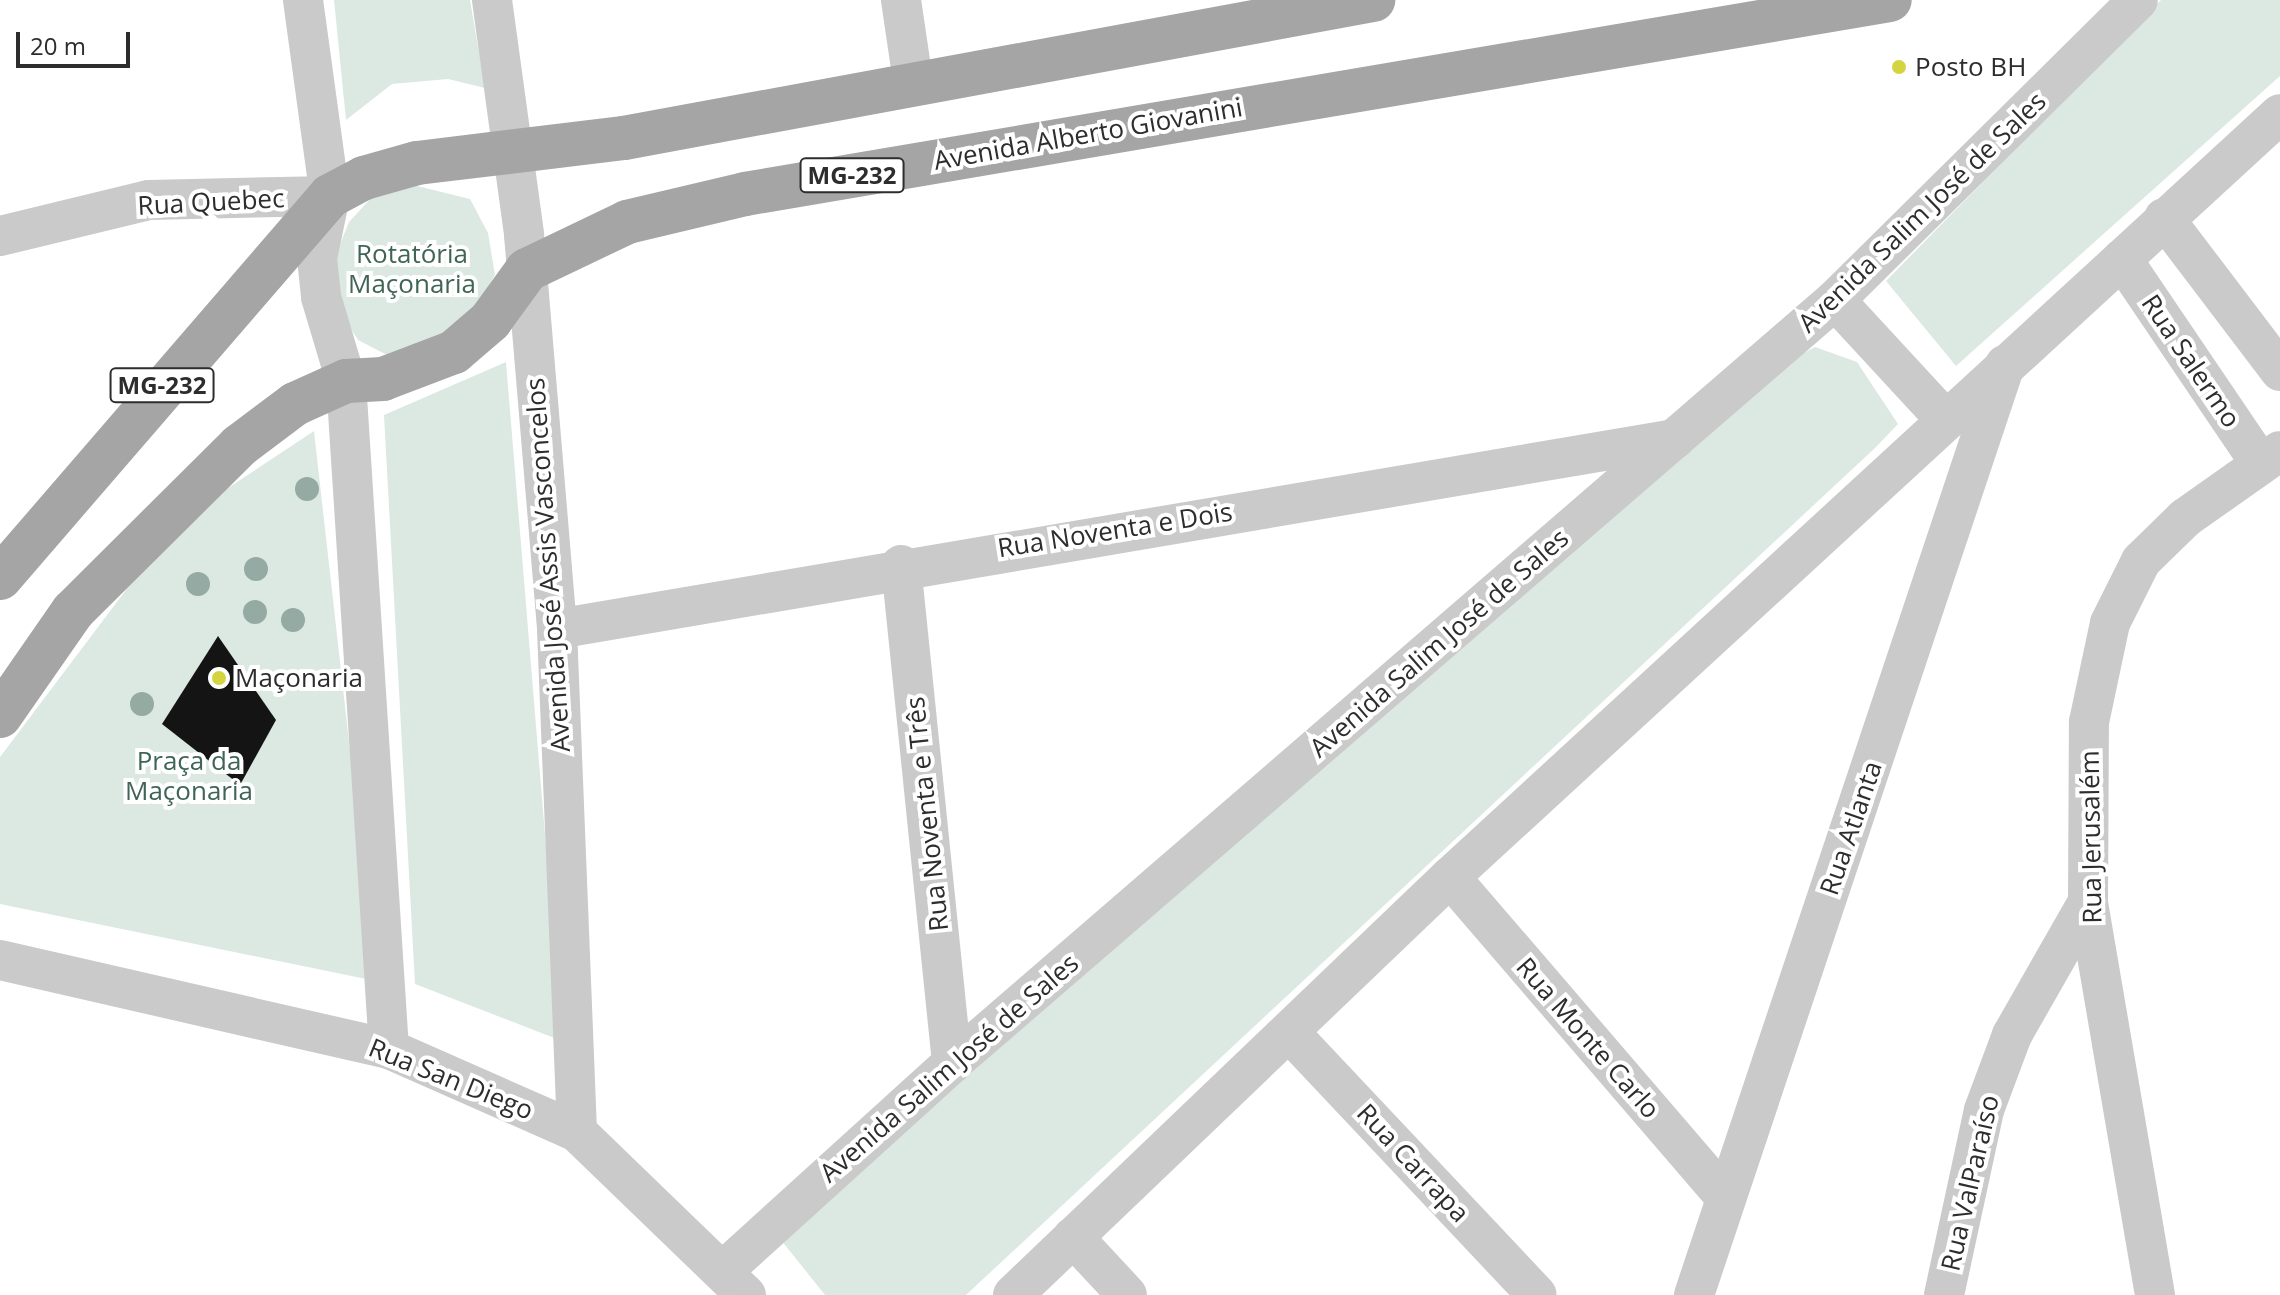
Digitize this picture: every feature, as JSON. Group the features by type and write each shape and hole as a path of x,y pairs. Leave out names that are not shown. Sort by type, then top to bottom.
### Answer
{"main road":[{"name":"MG-232","path":"0,578 330,196 389,168 510,157 913,81 1373,0"},
{"name":"Avenida Alberto Giovanini","path":"0,716 73,611 179,501 295,404 346,381 383,379 454,352 490,321 527,270 627,222 745,194 1651,18 1890,0"}],"street":[{"path":"303,0 330,196 317,258 329,334 346,381 389,1049"},
{"name":"Avenida José Assis Vasconcelos","path":"492,0 527,270 557,629 577,1132"},
{"path":"901,0 913,81"},
{"name":"Avenida Salim José de Sales","path":"735,1282 952,1063 1835,300 2138,0"},
{"path":"1013,1295 1450,877 2280,114"},
{"name":"Rua Quebec","path":"0,236 149,200 330,196"},
{"path":"2164,218 2280,371"},
{"name":"Rua Salermo","path":"2122,259 2270,457"},
{"path":"1835,300 1945,419"},
{"name":"Rua Atlanta","path":"1694,1295 2007,362"},
{"name":"Rua Noventa e Dois","path":"557,629 901,565 1675,439"},
{"name":"Rua Jerusalém","path":"2155,1295 2088,902 2089,722 2110,623 2141,561 2270,457"},
{"name":"Rua Noventa e Três","path":"901,565 952,1063"},
{"name":"Rua Monte Carlo","path":"1450,877 1726,1198"},
{"name":"Rua ValParaíso","path":"1944,1295 1984,1110 2012,1035 2088,902"},
{"name":"Rua San Diego","path":"0,960 389,1049 577,1132 735,1282"},
{"name":"Rua Carrapa","path":"1289,1032 1537,1295"},
{"path":"1073,1237 1127,1295"}],"green space":[{"path":"334,0 470,0 485,88 448,79 392,84 346,120"},
{"path":"2161,0 2280,0 2280,76 1956,366 1886,281"},
{"name":"Rotatória Maçonaria","path":"405,183 470,199 488,233 495,275 460,334 387,355 358,340 339,310 329,272 349,222 373,196"},
{"path":"1815,347 1857,362 1898,424 1875,448 966,1295 825,1295 781,1240 1775,368"},
{"path":"506,362 562,1041 415,984 384,415"},
{"name":"Praça da Maçonaria","path":"314,431 376,981 0,904 0,757 178,521"}],"building":[{"name":"Maçonaria","path":"218,636 276,720 240,785 162,724"}],"place":[{"name":"Posto BH","path":"1899,67"},
{"name":"Maçonaria","path":"219,678"}]}
